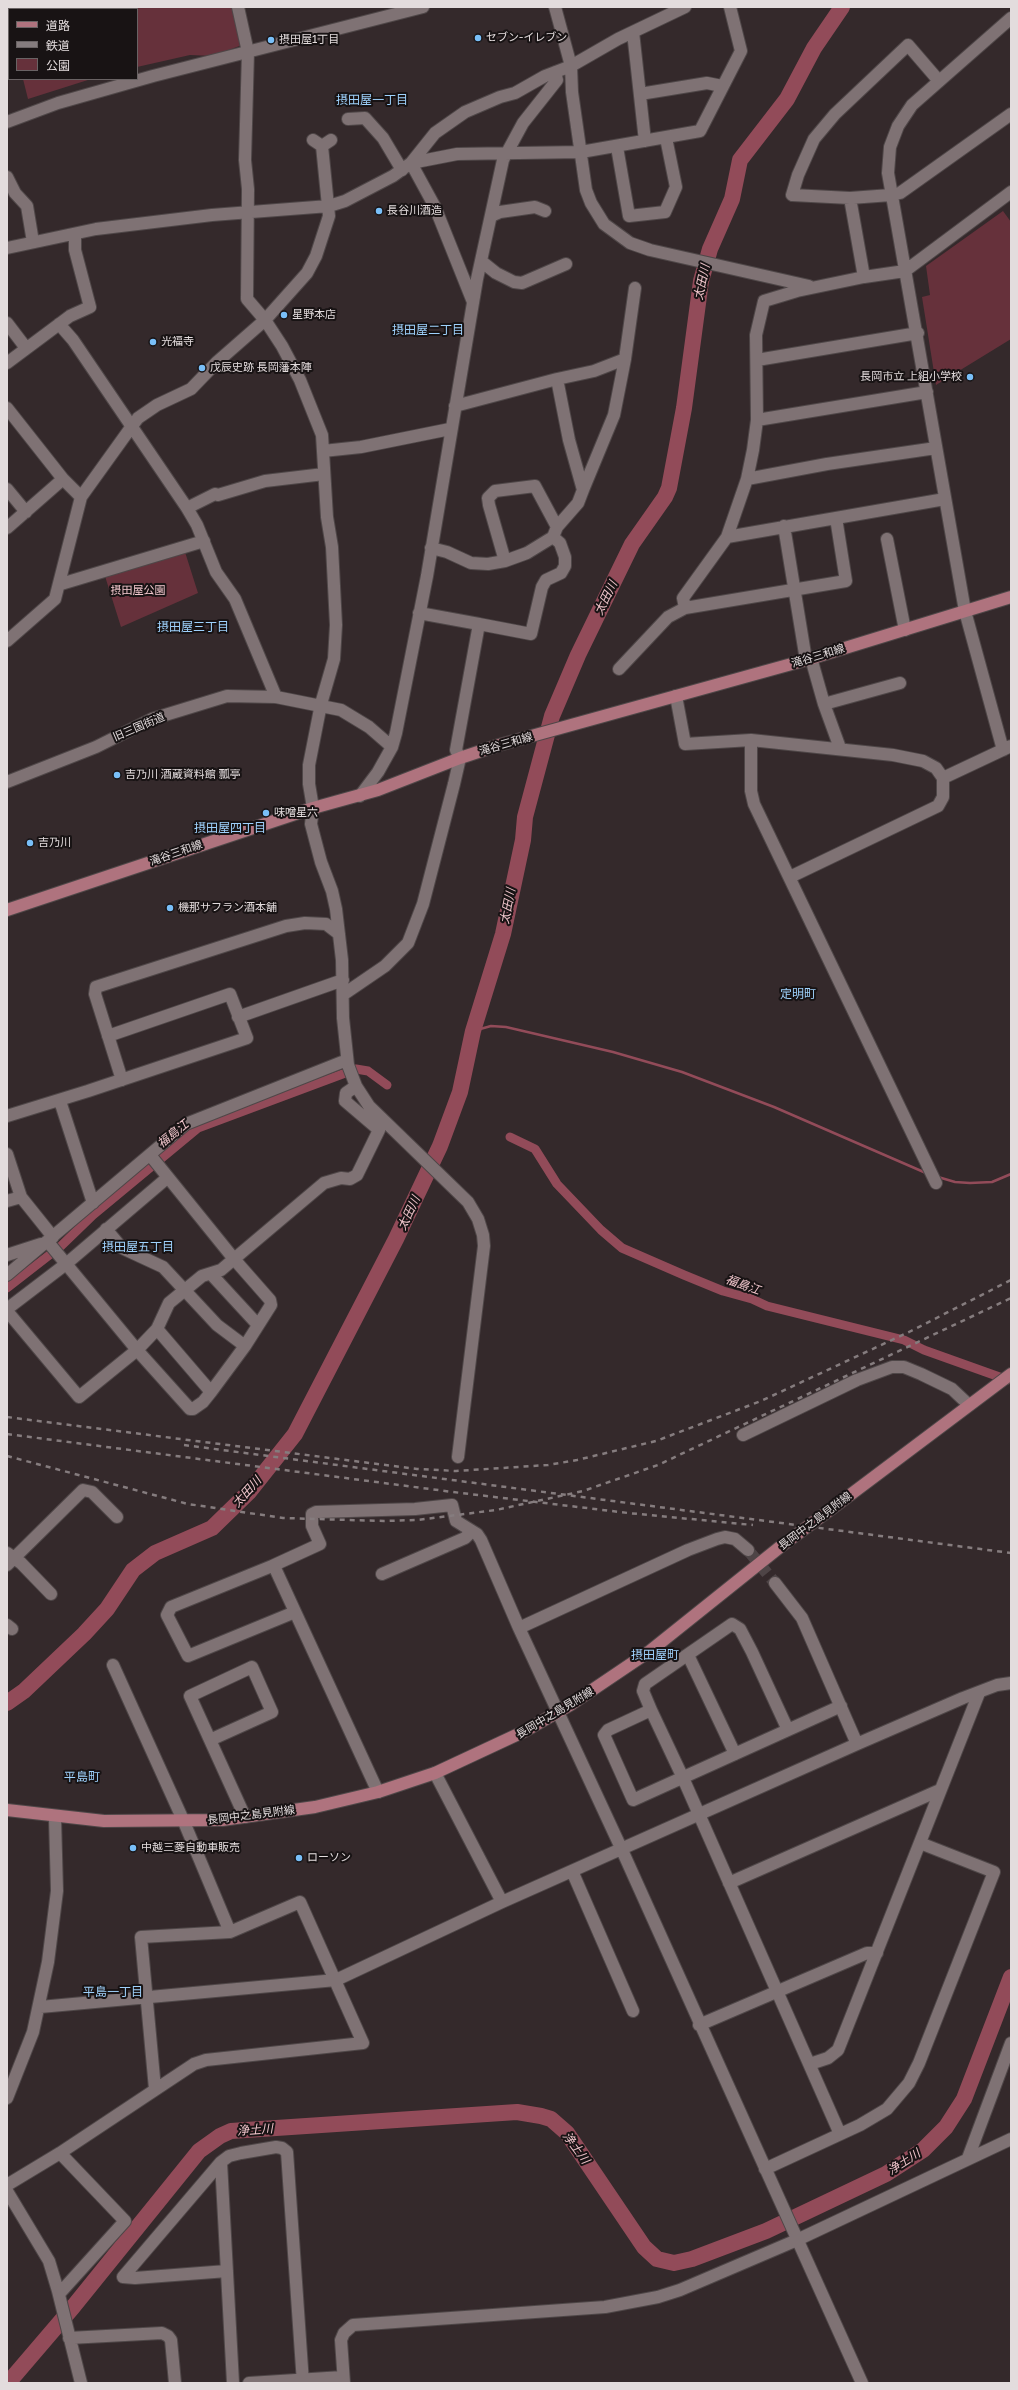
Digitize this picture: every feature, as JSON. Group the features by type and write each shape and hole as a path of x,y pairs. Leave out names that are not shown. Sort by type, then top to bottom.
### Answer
{"main road":[{"name":"滝谷三和線","path":"7,910 313,808 360,796 460,758 517,740 809,659 1011,597"},
{"name":"長岡中之島見附線","path":"7,1810 55,1818 104,1822 184,1822 245,1817 315,1807 378,1792 435,1773 491,1748 557,1713 650,1651 780,1547 1011,1374"}],"street":[{"path":"238,7 248,52 245,160 248,189 247,212 249,258 246,280 248,299 266,320 282,346 303,387 320,428 323,451 332,546 336,626 334,659 321,704 309,765 309,784 313,808 311,824 321,862 332,891 343,980 343,1018 348,1063 354,1083 369,1106 391,1126 391,1129 464,1197 478,1219 484,1246 458,1457"},
{"path":"7,122 90,93 423,7"},
{"path":"555,7 571,66 572,92 586,190 591,203 604,224 630,243 663,254 814,288"},
{"path":"7,248 75,234 161,220 329,206 355,197 406,166 435,133 450,122 500,97 515,93 555,72 571,66 633,32 685,7"},
{"path":"406,166 457,154 580,152 700,131 741,51 730,7"},
{"path":"943,778 1007,748 965,611 944,499 918,333 891,196 888,158 890,147 898,126 912,105 1011,18"},
{"path":"633,32 644,141"},
{"path":"939,81 908,45 836,114 814,139 798,175 792,195 850,198 891,196 900,193 1011,114"},
{"path":"360,796 372,781 392,747 431,548 450,429 481,261 503,160 523,123 557,80 555,72"},
{"path":"640,94 707,83 722,86"},
{"path":"348,119 365,118 406,166 435,207 474,305"},
{"path":"617,146 629,216 665,212 676,188 666,138"},
{"path":"7,641 50,605 55,599 61,584 81,497 138,418 157,405 191,389 217,362 266,320 307,273 316,256 328,223 329,206 322,142"},
{"path":"7,177 15,192 27,206 33,242"},
{"path":"685,608 683,598 727,537 747,479 757,420 758,319 764,301 864,276 905,271 1011,192"},
{"path":"850,198 864,276"},
{"path":"490,216 535,207 545,211"},
{"path":"7,363 70,316 90,307 75,250 75,234"},
{"path":"481,261 496,273 514,282 522,283 566,264"},
{"path":"431,548 447,552 471,563 505,561 527,554 555,532 578,503 614,416 625,359 635,288"},
{"path":"7,324 26,348"},
{"path":"59,324 73,340 187,508 204,541 216,572 235,599 276,697"},
{"path":"757,360 918,333"},
{"path":"455,406 557,379 594,371 625,359"},
{"path":"557,379 569,440 583,490"},
{"path":"757,420 927,392"},
{"path":"7,408 62,479 81,497"},
{"path":"323,451 361,447 450,429"},
{"path":"747,479 827,464 936,448"},
{"path":"187,508 215,494 218,495 265,480 324,474"},
{"path":"7,528 62,479"},
{"path":"419,613 531,634 542,587 546,580 561,573 565,566 565,557 560,543 535,486 495,491 488,498 488,505 505,561"},
{"path":"7,489 26,512"},
{"path":"727,537 944,499"},
{"path":"619,669 668,617 685,608 846,581 836,518"},
{"path":"784,526 809,659 840,748"},
{"path":"887,538 905,630"},
{"path":"61,584 204,541"},
{"path":"344,994 385,966 402,950 410,938 419,918 438,849 460,758 456,750 479,624"},
{"path":"824,704 900,683"},
{"path":"676,696 685,744 752,740 892,754 923,761 936,768 943,778 943,797 938,806 790,877"},
{"name":"旧三国街道","path":"7,782 96,746 152,719 218,697 276,697 321,704 341,710 353,716 392,747"},
{"path":"752,740 751,791 754,804 936,1183"},
{"path":"122,1080 94,994 96,987 286,926 305,923 326,924 338,934"},
{"path":"238,1017 343,980"},
{"path":"7,1116 60,1101 247,1038 230,994 108,1036"},
{"path":"7,1275 151,1157 186,1124 195,1119 348,1063"},
{"path":"164,1174 106,1230 7,1310 79,1397 137,1350 157,1328 169,1303 202,1276 221,1270 324,1183 341,1178 350,1179 357,1175 379,1130 345,1101 346,1093 354,1083"},
{"path":"60,1101 93,1203"},
{"path":"7,1154 21,1197 65,1262 186,1407 193,1410 211,1392 245,1346 268,1312 270,1300 234,1259 151,1157"},
{"path":"7,1201 21,1197"},
{"path":"106,1230 122,1248 163,1267 217,1325 245,1346"},
{"path":"7,1255 50,1241"},
{"path":"211,1274 258,1325"},
{"path":"157,1328 211,1392"},
{"path":"743,1435 857,1380 892,1367 904,1367 952,1389 969,1405"},
{"path":"51,1594 21,1563 9,1559 83,1490 92,1492 117,1517"},
{"path":"296,1612 188,1656 168,1615 171,1607 274,1566 320,1544 312,1526 312,1514 316,1512 415,1510 452,1505 456,1521 472,1531 481,1540 557,1713 622,1850 699,2025 862,2383"},
{"path":"382,1574 465,1538 472,1531"},
{"path":"519,1628 681,1553 718,1539 725,1537 735,1539 748,1550"},
{"path":"274,1566 378,1792"},
{"path":"776,1583 802,1618 857,1744"},
{"path":"788,1730 740,1628 732,1624 645,1684 643,1691 651,1710 779,1992 840,2134"},
{"path":"688,1655 736,1754"},
{"path":"113,1665 184,1822 230,1932"},
{"path":"210,1740 272,1712 252,1667 190,1696 210,1740 245,1817"},
{"path":"40,2008 336,1980 502,1902 699,1816 857,1744 997,1685 1011,1683"},
{"path":"810,2064 828,2058 838,2050 979,1693"},
{"path":"651,1710 608,1730 604,1735 633,1800 841,1706"},
{"path":"435,1773 502,1902"},
{"path":"729,1883 940,1790"},
{"path":"7,2098 20,2068 40,2008 48,1962 57,1892 55,1818"},
{"path":"764,2168 840,2134 887,2109 909,2082 919,2064 994,1872 920,1843"},
{"path":"572,1871 632,2011"},
{"path":"7,2185 60,2153 155,2088 184,2070 206,2060 363,2043 300,1902 230,1932 141,1937 155,2088"},
{"path":"699,2025 867,1953 877,1953"},
{"path":"968,2158 1011,2043"},
{"path":"249,2383 344,2380 341,2340 344,2332 353,2326 541,2313 632,2304 680,2290 797,2240 1011,2139"},
{"path":"227,2271 135,2278 123,2277 221,2162 229,2156 255,2150 276,2147 282,2148 286,2152 303,2381"},
{"path":"59,2294 125,2221 60,2153"},
{"path":"221,2162 233,2383"},
{"path":"7,2191 49,2261 59,2294 81,2383"},
{"path":"69,2335 162,2333 168,2336 171,2340 175,2383"}],"green space":[{"path":"7,7 233,7 242,45 213,56 190,55 138,67 138,8 8,8 7,67"},
{"path":"23,80 88,80 28,99"},
{"path":"1003,211 1011,222 1011,339 936,385 922,297 930,295 926,266"},
{"name":"摂田屋公園","path":"185,552 198,593 121,627 104,573"}],"waterway":[{"name":"太田川","path":"7,1703 24,1691 84,1634 107,1609 133,1570 155,1553 212,1528 249,1492 295,1434 396,1239 440,1146 460,1092 473,1031 503,934 523,840 525,817 552,716 578,655 632,544 665,497 669,488 684,408 701,281 710,249 732,199 740,160 787,99 814,48 842,7"},
{"path":"473,1031 491,1026 506,1027 613,1052 682,1072 774,1107 926,1173"},
{"name":"福島江","path":"7,1288 61,1246 93,1215 198,1128 356,1069 368,1071 387,1085"},
{"name":"福島江","path":"510,1137 535,1149 557,1184 601,1230 622,1248 723,1291 752,1299 767,1306 904,1340 924,1350 1008,1380"},
{"path":"938,1177 955,1182 970,1183 992,1182 1011,1174"},
{"name":"浄土川","path":"8,2383 73,2307 199,2151 220,2136 231,2131 517,2112 541,2116 551,2119 567,2133 644,2247 657,2259 674,2263 692,2259 766,2231 886,2174 923,2150 946,2127 964,2099 1011,1977"}],"tunnel":[{"path":"748,1550 775,1583"}],"railway":[{"path":"7,1417 417,1469 456,1471 548,1465 577,1460 656,1441 761,1401 909,1332 1011,1280"},
{"path":"7,1456 188,1504 283,1518 384,1521 417,1520 496,1510 583,1491 658,1465 1011,1298"},
{"path":"7,1434 453,1492 628,1513 753,1525"},
{"path":"184,1445 1011,1553"}],"place":[{"name":"セブン-イレブン","path":"478,38"},
{"name":"摂田屋1丁目","path":"271,40"},
{"name":"長谷川酒造","path":"379,211"},
{"name":"星野本店","path":"284,315"},
{"name":"光福寺","path":"153,342"},
{"name":"戊辰史跡 長岡藩本陣","path":"202,368"},
{"name":"長岡市立 上組小学校","path":"970,377"},
{"name":"吉乃川 酒蔵資料館 瓢亭","path":"117,775"},
{"name":"味噌星六","path":"266,813"},
{"name":"吉乃川","path":"30,843"},
{"name":"機那サフラン酒本舗","path":"170,908"},
{"name":"中越三菱自動車販売","path":"133,1848"},
{"name":"ローソン","path":"299,1858"}],"district":[{"name":"摂田屋一丁目","path":"372,100"},
{"name":"摂田屋二丁目","path":"428,330"},
{"name":"摂田屋三丁目","path":"193,627"},
{"name":"摂田屋四丁目","path":"230,828"},
{"name":"定明町","path":"798,994"},
{"name":"摂田屋五丁目","path":"138,1247"},
{"name":"摂田屋町","path":"655,1655"},
{"name":"平島町","path":"82,1777"},
{"name":"平島一丁目","path":"113,1992"}]}
